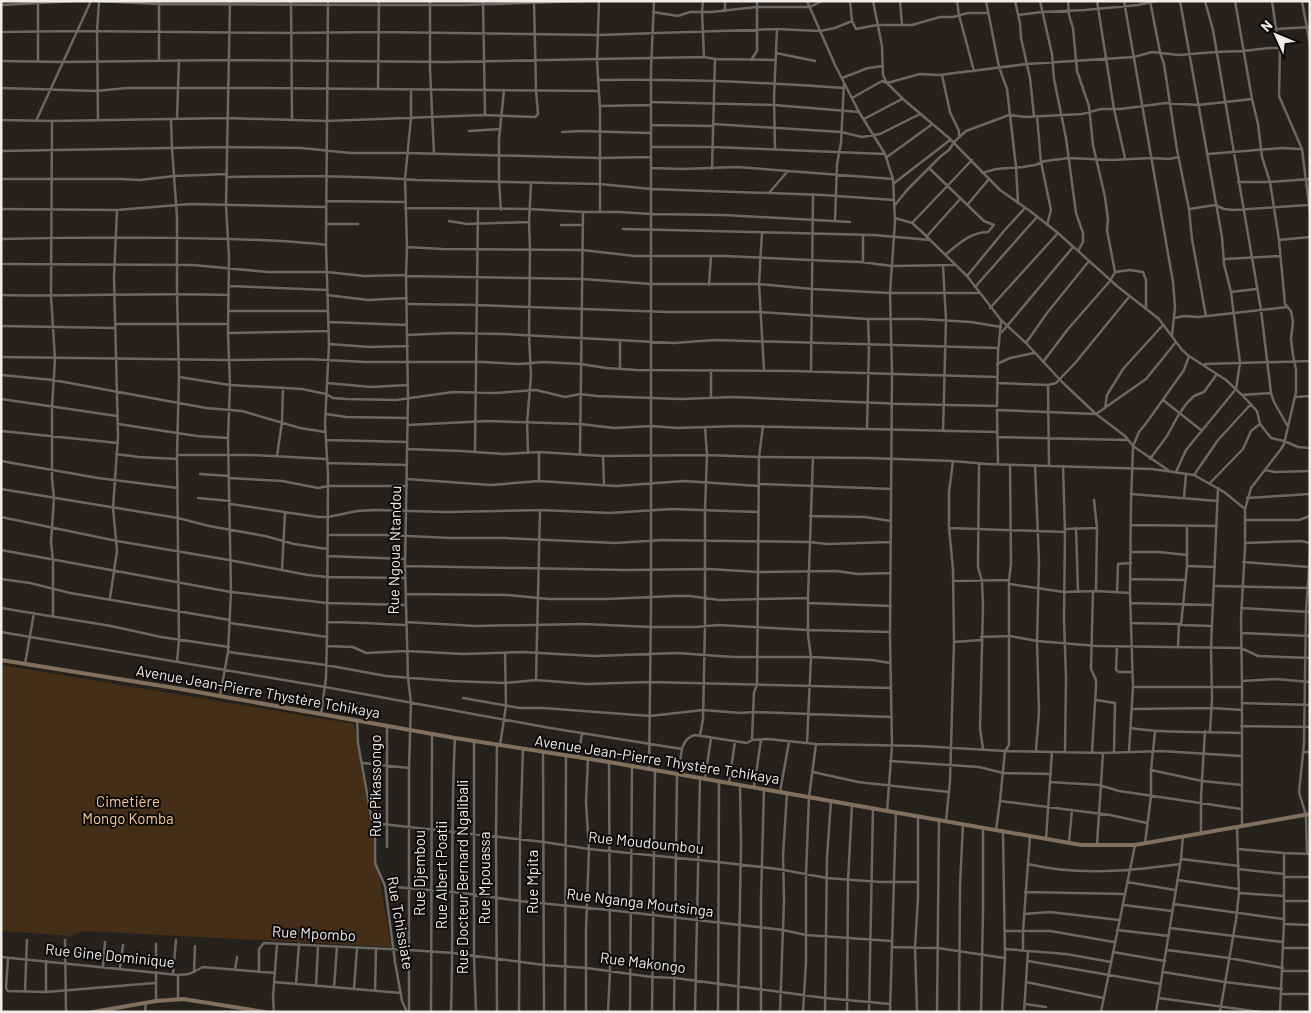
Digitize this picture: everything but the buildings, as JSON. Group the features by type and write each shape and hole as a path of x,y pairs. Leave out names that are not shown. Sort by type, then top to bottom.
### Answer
{"street":[{"path":"1,4 75,1"},
{"path":"36,121 91,1"},
{"path":"98,120 96,62 99,1 483,3 586,1"},
{"path":"599,1 597,60 600,106 600,212"},
{"path":"649,769 651,654 651,79 654,1"},
{"path":"703,1 704,57"},
{"path":"725,11 726,1"},
{"path":"751,60 757,51 757,1"},
{"path":"807,1 859,112 887,157 893,179 895,218 890,293 892,373 890,460 892,746 887,810"},
{"path":"653,12 678,16 690,12 810,7 822,1"},
{"path":"850,1 852,21 856,29 878,25 912,25 928,19 959,16 968,13 988,13"},
{"path":"873,1 882,46 883,75 903,99 972,160 982,173 1002,192 1058,233 1110,281 1163,324 1189,356 1236,389 1257,411 1260,424 1271,438 1298,447 1310,448"},
{"path":"900,1 902,25"},
{"path":"957,1 959,16 974,71"},
{"path":"986,1 998,68 1006,90 1016,168 1018,203"},
{"path":"1014,1 1030,78 1041,162 1050,210 1048,225"},
{"path":"1040,1 1062,115 1076,213 1083,233 1083,242 1078,252"},
{"path":"1043,362 1068,329 1110,281 1115,272 1108,233 1105,197 1092,145 1087,99 1078,75 1073,25 1068,1"},
{"path":"1097,1 1114,109 1125,158"},
{"path":"1124,1 1173,282 1174,318 1172,336"},
{"path":"1018,15 1138,6 1156,1"},
{"path":"1176,472 1181,458 1201,430 1236,389 1240,363 1222,237 1180,1"},
{"path":"1206,1 1244,209 1261,310 1272,393 1274,402 1287,426"},
{"path":"1220,1012 1239,891 1238,849 1242,809 1241,608 1245,509 1251,488 1281,449 1296,397 1296,370 1292,339 1293,316 1284,300 1279,240 1270,182 1252,100 1235,1"},
{"path":"1272,1 1280,48 1279,96 1302,148 1310,212"},
{"path":"1302,1 1310,45"},
{"path":"38,2 38,60"},
{"path":"158,2 158,60"},
{"path":"1,120 227,118 326,121 485,115 537,116 534,2"},
{"path":"1150,2 1164,64 1206,316"},
{"path":"220,697 229,647 230,621 228,454 230,385 228,360 229,239 226,205 226,147 230,3"},
{"path":"291,3 292,119"},
{"path":"321,714 328,637 326,603 328,486 325,432 329,344 326,244 328,3"},
{"path":"378,89 379,3"},
{"path":"430,3 430,61 434,154"},
{"path":"483,3 485,115"},
{"path":"1,32 430,32 598,35 777,29 820,31 835,28 852,21"},
{"path":"1276,28 1308,27"},
{"path":"775,149 774,83 777,29"},
{"path":"852,98 882,81 887,82 920,74 942,75 1027,64 1134,57 1152,52 1179,55 1280,48"},
{"path":"776,53 815,61"},
{"path":"1,61 484,61 704,57 715,59 776,60"},
{"path":"712,168 715,59"},
{"path":"177,118 179,60"},
{"path":"843,80 868,68 883,66"},
{"path":"942,75 950,112 959,131 959,137"},
{"path":"598,80 651,79 774,83 844,88"},
{"path":"835,220 838,152 841,143 843,110 843,80"},
{"path":"1,88 96,91 127,88 327,88 599,91"},
{"name":"Rue Ngoua Ntandou","path":"408,1012 409,730 411,703 408,678 404,566 408,449 408,304 405,179 411,118 411,89"},
{"path":"501,210 499,183 500,129 504,90"},
{"path":"864,120 903,99"},
{"path":"894,206 906,190 952,147 959,137 975,127 1010,116 1062,115 1101,109 1142,107 1170,103 1198,105 1252,100"},
{"path":"600,106 714,103 774,105 859,112"},
{"path":"651,125 774,127 875,136 920,114"},
{"path":"172,118 177,237 179,359 177,455 179,640 177,662"},
{"path":"52,121 51,296 55,359 52,407 54,498 51,542 53,560 53,616"},
{"path":"887,157 931,125"},
{"path":"469,131 500,129"},
{"path":"562,132 651,133"},
{"path":"893,184 950,140"},
{"path":"1,151 226,147 326,150 351,153 600,158 651,157"},
{"path":"651,147 712,147 885,154"},
{"path":"1208,154 1302,148"},
{"path":"982,173 996,169 1032,166 1041,162 1069,158 1096,160 1179,158"},
{"path":"912,223 972,160"},
{"path":"651,168 737,168 893,179"},
{"path":"929,168 984,221 994,224 988,232 972,235 944,255"},
{"path":"768,194 787,171"},
{"path":"1,179 140,180 174,176 326,176 499,183 600,184 651,190 813,194 894,200"},
{"path":"968,204 989,179"},
{"path":"1238,182 1310,179"},
{"path":"528,452 527,423 531,391 531,363 528,222 531,183"},
{"path":"811,371 813,194"},
{"path":"927,236 961,198"},
{"path":"326,201 405,202"},
{"path":"1,209 116,210 176,205 326,206"},
{"path":"1189,209 1215,205 1229,210 1309,205"},
{"path":"406,208 529,209 724,215 850,222"},
{"path":"967,276 1004,231 1026,208"},
{"path":"475,452 477,420 476,249 478,209"},
{"path":"110,598 115,571 117,541 113,508 118,443 115,328 116,210"},
{"path":"580,454 583,279 581,225 583,212"},
{"path":"975,287 1037,217"},
{"path":"895,218 912,223 927,236 967,276 1000,320 1026,343 1059,379 1096,414 1125,436 1133,446 1169,471"},
{"path":"449,221 467,224 528,222"},
{"path":"326,224 358,224"},
{"path":"561,225 581,225"},
{"path":"623,229 651,228 762,233 812,233 894,236 930,240"},
{"path":"762,233 759,312 764,370"},
{"path":"990,308 1058,233"},
{"path":"862,235 863,262"},
{"path":"1,239 177,237 276,239 326,244"},
{"path":"1279,240 1310,237"},
{"path":"407,247 582,250 620,255 650,256 761,257 863,262 892,266 954,265"},
{"path":"1001,333 1073,247"},
{"path":"709,285 711,256"},
{"path":"1224,260 1280,256"},
{"path":"1026,343 1089,261"},
{"path":"1,264 177,265 268,272 327,272 364,276 583,279 651,284 759,284 890,293 979,293"},
{"path":"943,431 946,346 944,265"},
{"path":"1115,272 1130,270 1143,272 1146,280 1146,310"},
{"path":"229,286 327,290"},
{"path":"1230,292 1257,289"},
{"path":"1,295 51,296 177,293 229,295"},
{"path":"327,295 368,300 407,298"},
{"path":"997,384 1048,385 1056,382 1080,358 1129,297"},
{"path":"408,304 651,312 759,312 868,319 946,320 1001,327"},
{"path":"1174,318 1233,314 1287,307"},
{"path":"229,312 328,311"},
{"path":"867,430 868,319"},
{"path":"998,464 997,364 1001,333 1000,320"},
{"path":"328,322 407,325"},
{"path":"115,324 228,324"},
{"path":"1105,408 1107,395 1128,363 1163,324"},
{"path":"1,326 115,328"},
{"path":"228,333 328,331"},
{"path":"407,335 476,333 674,343 714,340 998,348"},
{"path":"620,340 620,369"},
{"path":"997,410 1096,414 1146,379 1176,342"},
{"path":"329,344 370,347 408,346"},
{"path":"997,364 1010,358 1035,353"},
{"path":"1129,751 1133,687 1130,593 1133,446 1139,432 1184,370 1189,356"},
{"path":"1,357 55,359 306,359 519,364 544,362 620,369 868,372 997,377"},
{"path":"1203,364 1310,361"},
{"path":"711,370 711,398"},
{"path":"1150,459 1167,436 1179,414 1192,398 1204,392 1217,374"},
{"path":"1,375 53,380 206,408 250,413 300,428 325,432"},
{"path":"179,377 230,385 302,389 326,394 333,398 347,399 396,400 453,392 496,393 536,390 565,397 580,394 650,398 734,397 997,406"},
{"path":"327,383 371,387 408,385"},
{"path":"1048,385 1049,465"},
{"path":"277,456 282,422 283,388"},
{"path":"1242,395 1272,393"},
{"path":"1296,397 1310,396"},
{"path":"1,399 117,416"},
{"path":"1163,400 1201,430"},
{"path":"1194,475 1218,440 1251,404"},
{"path":"326,414 346,417 407,418"},
{"path":"408,424 477,420 580,424 606,428 763,426 997,432"},
{"path":"118,424 197,436 228,438"},
{"path":"1210,483 1243,448 1251,431 1260,424"},
{"path":"752,740 754,692 757,685 759,457 763,426"},
{"path":"700,736 703,719 706,569 704,510 707,455 705,427"},
{"path":"1,431 118,443"},
{"path":"997,437 1128,440"},
{"path":"326,440 408,442"},
{"path":"408,449 504,454 538,452 603,456 813,457 1132,468 1194,475 1218,488 1245,509"},
{"path":"538,452 539,481"},
{"path":"116,454 177,459"},
{"path":"177,455 228,454 277,456 327,461 407,465"},
{"path":"603,456 604,485"},
{"path":"807,743 811,657 808,630 809,542 813,457"},
{"path":"1,460 114,480 178,488"},
{"path":"946,821 949,792 954,642 954,580 949,528 952,461"},
{"path":"979,464 978,567 982,581 980,728 983,749"},
{"path":"996,830 1005,751 1009,737 1010,465"},
{"path":"1035,465 1039,561 1037,641 1039,712 1036,750"},
{"path":"1063,466 1065,531 1065,751"},
{"path":"1265,470 1275,472 1310,470"},
{"path":"1184,497 1186,473"},
{"path":"200,474 282,481 318,488 328,486 407,486"},
{"path":"407,479 491,484 539,481 616,486 684,481 891,489"},
{"path":"1,488 178,518 305,546 327,549"},
{"path":"1210,731 1212,708 1211,647 1218,488"},
{"path":"1131,494 1218,501"},
{"path":"1247,498 1310,494"},
{"path":"198,498 230,502 284,513 328,517 357,511 406,510 446,512 540,510 610,513 671,509 758,512"},
{"path":"1092,752 1096,680 1091,669 1091,645 1098,528 1094,500"},
{"path":"536,680 540,510"},
{"path":"282,570 284,513"},
{"path":"810,516 865,517 891,521"},
{"path":"1245,520 1299,520 1310,516"},
{"path":"1,517 117,541 327,577 405,578"},
{"path":"1131,525 1217,526"},
{"path":"1178,646 1188,555 1187,526"},
{"path":"949,528 1037,532 1098,528"},
{"path":"1076,528 1078,592"},
{"path":"328,535 616,543 651,540 809,542 828,544 891,542"},
{"path":"1245,543 1310,543"},
{"path":"1,550 230,592 326,603 406,605"},
{"path":"1132,552 1188,555"},
{"path":"1238,849 1308,854 1308,814 1298,792 1303,752 1305,636 1310,554"},
{"path":"327,556 405,559"},
{"path":"1243,562 1309,567"},
{"path":"1117,592 1119,563 1131,564"},
{"path":"404,566 892,573"},
{"path":"1187,566 1215,567"},
{"path":"1,579 328,637"},
{"path":"1131,579 1185,580"},
{"path":"954,580 1009,582 1064,592 1130,593"},
{"path":"1215,586 1308,587"},
{"path":"406,594 607,599 690,596 704,599 757,600 808,598"},
{"path":"808,602 891,606"},
{"path":"1130,603 1213,605"},
{"path":"1,608 179,640 229,647"},
{"path":"1241,608 1310,612"},
{"path":"25,664 34,613"},
{"path":"327,622 475,626 583,624 651,627 705,625 890,632"},
{"path":"1131,623 1212,626"},
{"path":"1,632 324,687 582,734 682,748"},
{"path":"1241,633 1310,636"},
{"path":"954,642 1010,636 1064,644 1241,648 1258,656 1310,658"},
{"path":"327,646 353,647 366,653 407,650 463,654 537,653 594,656 704,654 733,657 811,657 872,660 890,663"},
{"path":"1117,646 1116,670 1119,672 1132,672"},
{"path":"228,652 326,664 408,678 452,681 506,682 536,680 587,684 650,682 891,688"},
{"name":"Rue Mpouassa","path":"497,1012 496,838 498,745 506,706 506,653"},
{"name":"Avenue Jean-Pierre Thystère Tchikaya","path":"1,660 357,720 474,742 609,762 1046,839 1097,846 1134,845 1308,814"},
{"path":"1242,681 1276,679 1310,682"},
{"path":"1133,687 1242,687"},
{"path":"463,698 532,709 543,708 650,716 703,710 741,713 891,717"},
{"path":"1096,700 1115,703 1114,752"},
{"path":"1242,703 1310,705"},
{"path":"1132,709 1212,708 1242,710"},
{"name":"Rue Tchissiate","path":"357,720 358,743 376,845 375,863 385,886 393,950 401,993 408,1012"},
{"name":"Rue Pikassongo","path":"387,726 387,847"},
{"path":"1241,726 1310,727"},
{"path":"1131,728 1155,732 1210,731 1241,733"},
{"path":"1201,834 1205,731"},
{"path":"1145,843 1151,796 1152,751 1155,732"},
{"name":"Rue Djembou","path":"431,1012 432,734"},
{"path":"578,758 582,734"},
{"path":"674,1012 675,857 678,774 682,748 691,736 747,743 752,740 761,740 816,744 950,747 1005,751 1036,750 1103,753 1152,751 1241,756"},
{"name":"Rue Albert Poatii","path":"451,1012 455,738"},
{"path":"694,1012 702,778 711,738"},
{"path":"754,788 761,740"},
{"path":"729,783 735,741"},
{"path":"780,792 789,741"},
{"name":"Rue Docteur Bernard Ngalibali","path":"474,742 474,956 476,1012"},
{"path":"803,1012 809,797 816,744"},
{"path":"519,1012 518,961 523,749"},
{"name":"Rue Mpita","path":"543,752 544,1012"},
{"path":"1046,839 1052,752"},
{"path":"1303,752 1310,752"},
{"path":"1097,846 1103,753"},
{"path":"565,1012 566,756"},
{"path":"586,1012 588,849 586,802 588,759"},
{"path":"890,761 979,767 1003,773 1051,774"},
{"path":"608,1012 610,971 609,762"},
{"path":"363,764 409,768"},
{"path":"630,1012 632,766"},
{"path":"652,1012 655,770"},
{"path":"1151,770 1202,781 1242,784"},
{"path":"813,772 858,782 949,792"},
{"path":"718,1012 719,781"},
{"path":"1050,782 1102,786 1119,791 1242,809"},
{"path":"738,1012 740,785"},
{"path":"761,1012 764,789"},
{"path":"780,1012 784,829 787,793"},
{"path":"825,1012 827,840 830,801"},
{"path":"1000,801 1100,814 1147,823"},
{"path":"847,1012 848,881 852,804"},
{"path":"869,1012 873,808"},
{"path":"1068,842 1072,810"},
{"path":"890,1012 896,812"},
{"path":"917,1012 915,947 918,882 918,816"},
{"path":"937,1012 939,820"},
{"name":"Rue Moudoumbou","path":"373,823 544,842 588,849 762,867 848,881 918,882"},
{"path":"959,1012 960,886 963,824"},
{"path":"981,1012 983,828"},
{"path":"1002,1012 1005,958 1003,831"},
{"path":"1023,950 1030,836"},
{"path":"1156,1012 1178,880 1183,836"},
{"path":"1101,1012 1134,845"},
{"path":"1280,1012 1283,969 1284,853"},
{"path":"1181,859 1284,876 1310,877"},
{"path":"1028,864 1066,870 1129,870 1180,864"},
{"path":"1178,880 1239,891 1284,896"},
{"path":"1127,882 1176,890"},
{"name":"Rue Nganga Moutsinga","path":"385,886 630,912 675,919 783,930 806,935 892,941"},
{"path":"1026,892 1125,894"},
{"path":"1284,901 1310,901"},
{"path":"1173,904 1284,919"},
{"path":"1123,905 1172,911"},
{"path":"1024,914 1050,912 1119,920"},
{"path":"1284,924 1310,925"},
{"path":"1170,928 1283,942"},
{"path":"1117,930 1169,936"},
{"path":"1005,931 1057,932 1114,942"},
{"path":"26,992 28,940"},
{"path":"65,940 66,1012"},
{"path":"173,974 176,940"},
{"path":"103,966 105,942"},
{"name":"Rue Mpombo","path":"259,972 260,946 264,943 393,950"},
{"path":"156,944 156,1001"},
{"path":"274,1012 272,997 277,944"},
{"path":"296,984 299,944"},
{"path":"120,968 123,945"},
{"path":"194,972 195,946"},
{"path":"316,986 318,946"},
{"path":"334,987 337,947"},
{"path":"892,947 938,948 1005,958"},
{"path":"354,989 356,948"},
{"path":"374,991 376,948"},
{"path":"1283,948 1310,948"},
{"path":"1005,949 1066,954 1111,962"},
{"name":"Rue Makongo","path":"393,950 453,953 544,966 587,968 826,998 890,1004"},
{"path":"1166,950 1229,958 1283,969 1310,971"},
{"path":"1024,1012 1028,951"},
{"path":"1113,952 1165,961"},
{"path":"235,970 237,956"},
{"name":"Rue Gine Dominique","path":"1,957 155,971 178,975 194,972 203,967 275,973"},
{"path":"8,958 6,988 8,991 46,992 155,983"},
{"path":"46,961 46,992"},
{"path":"1028,961 1161,984"},
{"path":"1163,972 1282,989"},
{"path":"178,975 178,1000"},
{"path":"274,982 401,993"},
{"path":"1026,982 1104,998"},
{"path":"1282,994 1310,994"},
{"path":"1158,998 1221,1005 1260,1012"},
{"path":"93,1012 156,1001 178,1000 197,1001 233,1010 264,1012"},
{"path":"146,1003 146,1012"},
{"path":"1025,1004 1046,1006"}],"green space":[{"name":"Cimetière Mongo Komba","path":"1,665 354,724 391,947 84,931 71,936 1,931"}]}
